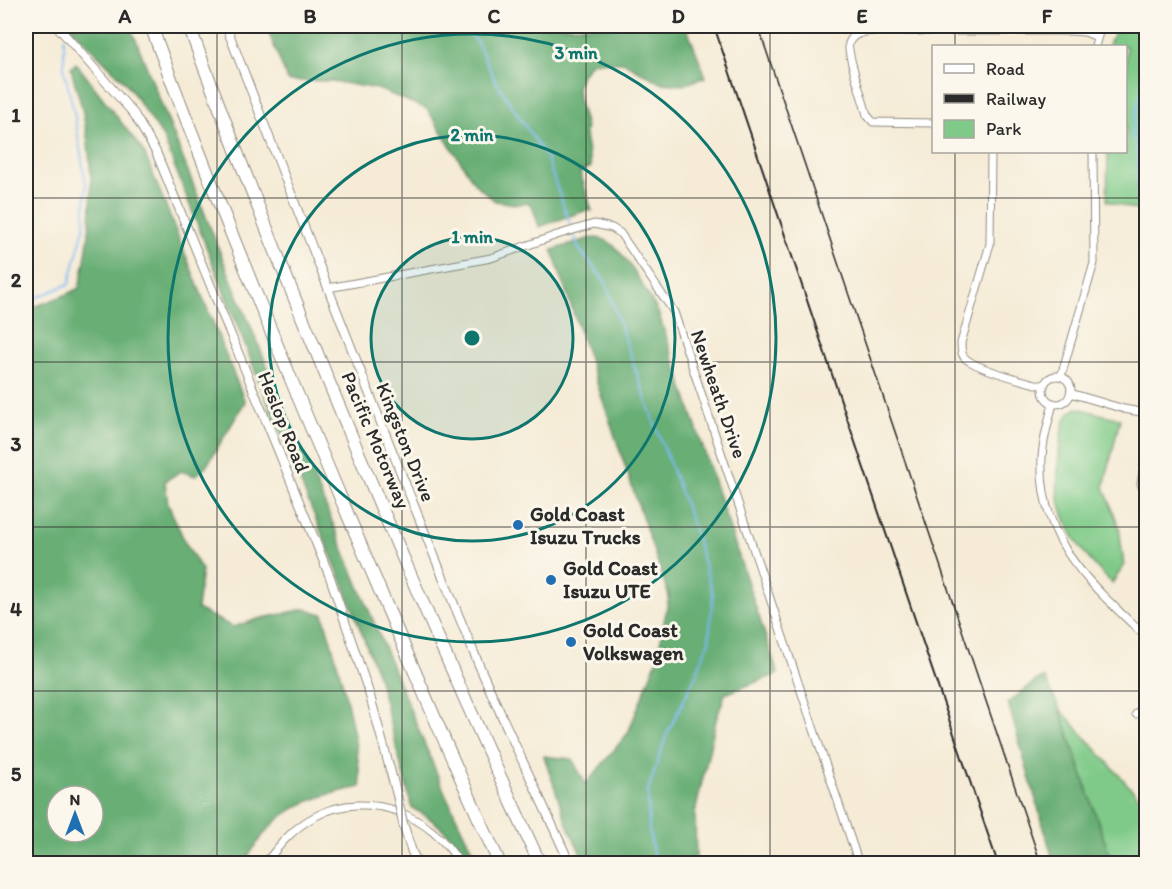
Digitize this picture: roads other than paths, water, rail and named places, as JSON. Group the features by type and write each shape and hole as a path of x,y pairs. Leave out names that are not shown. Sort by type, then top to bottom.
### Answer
{"highway":[{"path":"151,26 242,261 305,414 500,864"},
{"name":"Pacific Motorway","path":"189,26 271,237 377,494 442,647 540,864"}],"street":[{"name":"Heslop Road","path":"57,26 134,114 156,152 330,578 362,669 403,824 418,864"},
{"path":"1095,45 1101,26"},
{"name":"Kingston Drive","path":"227,29 328,288 480,665 570,864"},
{"path":"932,123 873,122 867,115 849,54 849,43 852,38 862,32 885,31 1070,31 1097,36"},
{"path":"991,153 990,244 961,343 962,351 965,357 979,367 1044,386"},
{"path":"1061,376 1094,263 1093,153"},
{"name":"Newheath Drive","path":"328,288 490,258 584,226 603,225 620,233 674,312 859,864"},
{"path":"1061,376 1068,381 1070,393 1065,400 1053,403 1046,398 1044,386 1045,382 1052,377 1061,376"},
{"path":"1070,393 1146,413"},
{"path":"1053,403 1045,436 1042,469 1044,493 1054,529 1083,575 1146,637"},
{"path":"1146,454 1141,484 1146,495"},
{"path":"1136,714 1146,703"},
{"path":"265,864 285,839 316,816 343,807 375,805 410,816 427,826 442,839 459,864"}],"waterway":[{"path":"463,26 477,42 496,82 546,157 579,249 605,281 691,520 713,594 709,641 695,677 667,734 648,790 649,830 655,864"},
{"path":"26,302 69,284 84,228 86,185 74,112 64,70 64,38"},
{"path":"1138,207 1137,152 1132,132 1146,74"}],"tram line":[{"path":"758,26 1041,864"}],"railway":[{"path":"714,26 998,864"}],"place":[{"name":"Gold Coast Isuzu Trucks","path":"518,525"},
{"name":"Gold Coast Isuzu UTE","path":"551,580"},
{"name":"Gold Coast Volkswagen","path":"571,642"}]}
